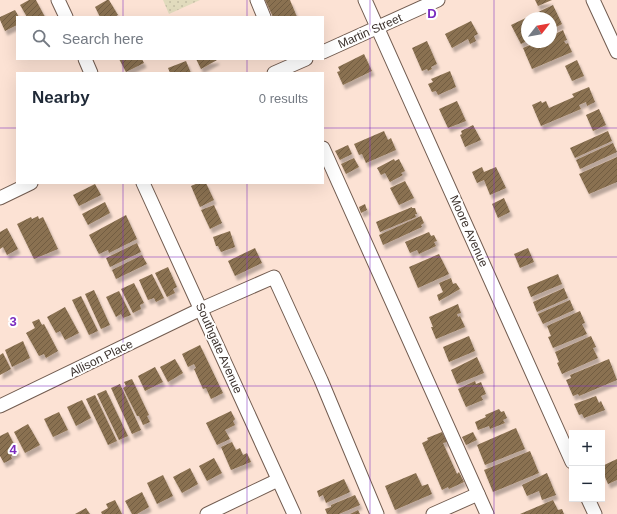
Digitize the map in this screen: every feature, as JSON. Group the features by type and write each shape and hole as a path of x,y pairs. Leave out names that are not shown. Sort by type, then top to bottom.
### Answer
{"street":[{"path":"58,0 66,16"},
{"path":"257,0 264,16"},
{"name":"Moore Avenue","path":"365,0 569,455"},
{"name":"Martin Street","path":"324,52 438,0"},
{"path":"594,0 617,52"},
{"path":"84,60 90,72"},
{"path":"276,72 303,60"},
{"path":"324,150 487,514"},
{"path":"0,198 29,184"},
{"name":"Southgate Avenue","path":"142,184 294,514"},
{"name":"Allison Place","path":"0,406 201,309 274,277 321,380 377,514"},
{"path":"207,514 278,480"},
{"path":"433,514 478,494"},
{"path":"589,502 595,514"}],"shaded area":[{"path":"163,0 200,0 169,14"}],"building":[{"path":"29,0 36,0 44,16 26,16 20,5"},
{"path":"109,0 118,15 100,16 95,7"},
{"path":"265,0 290,0 297,16 273,16"},
{"path":"535,0 552,0 538,6"},
{"path":"553,5 556,12 538,12"},
{"path":"15,10 18,16 16,16 16,26 5,31 0,17"},
{"path":"557,13 562,24 557,27"},
{"path":"521,20 521,44 511,25"},
{"path":"471,21 478,34 474,36 476,41 470,44 468,39 452,48 445,34"},
{"path":"563,30 567,40 564,41 566,44 568,43 572,52 532,69 523,48 557,48 557,33"},
{"path":"427,41 437,64 431,67 432,69 428,71 427,69 422,71 412,48"},
{"path":"364,54 372,71 343,85 337,72 340,71 338,67"},
{"path":"120,60 142,60 144,63 126,72"},
{"path":"196,60 217,60 201,69"},
{"path":"577,60 584,76 572,81 565,66"},
{"path":"186,61 191,72 170,72 168,68"},
{"path":"450,71 456,87 438,95 436,91 432,92 428,84 433,82 431,79"},
{"path":"589,87 595,102 587,106 586,102 579,105 581,109 541,126 532,105 541,101 542,103 546,101 549,108 574,97 572,94"},
{"path":"457,101 466,121 448,128 439,109"},
{"path":"599,109 606,125 593,131 586,115"},
{"path":"473,125 481,140 465,147 460,135 462,134 461,131"},
{"path":"384,131 388,140 391,138 396,150 366,163 362,154 359,155 354,144"},
{"path":"608,131 612,141 575,158 570,148"},
{"path":"613,143 617,152 580,169 576,160"},
{"path":"348,145 352,154 340,160 335,151"},
{"path":"617,157 617,182 589,194 579,174"},
{"path":"354,158 359,167 346,174 341,164"},
{"path":"394,159 395,161 399,159 405,171 401,173 403,175 390,182 385,173 381,175 377,168"},
{"path":"482,167 484,172 496,167 506,188 490,195 484,180 477,183 472,172"},
{"path":"405,181 414,198 399,205 390,188"},
{"path":"95,184 101,195 79,206 73,195"},
{"path":"196,184 206,184 214,200 200,207 191,186"},
{"path":"504,198 510,212 498,218 492,204"},
{"path":"105,202 110,213 88,225 82,214"},
{"path":"365,204 367,210 361,213 359,207"},
{"path":"214,205 222,223 210,229 201,210"},
{"path":"412,207 415,208 417,214 415,214 416,217 380,232 376,222"},
{"path":"126,215 137,239 109,253 108,250 99,254 89,235"},
{"path":"38,216 39,219 43,217 58,249 34,259 17,224 31,217 32,219"},
{"path":"421,216 424,223 421,225 422,227 383,245 379,235"},
{"path":"7,228 18,249 7,255 3,247 0,249 0,232"},
{"path":"230,231 235,247 221,252 218,246 216,246 213,237"},
{"path":"429,232 431,236 434,235 437,241 434,242 436,246 419,254 417,250 410,253 405,242"},
{"path":"137,243 141,252 110,267 106,258"},
{"path":"255,248 262,263 235,276 228,261"},
{"path":"528,248 534,262 520,268 514,254"},
{"path":"439,254 449,274 418,288 409,267"},
{"path":"142,255 147,264 116,279 112,270"},
{"path":"168,267 177,287 173,289 175,293 167,297 155,273"},
{"path":"152,274 164,298 156,302 154,298 148,300 139,280"},
{"path":"558,274 562,284 531,297 527,287"},
{"path":"451,278 453,284 456,283 460,289 439,301 437,295 443,292 439,283"},
{"path":"134,283 144,303 140,305 141,309 133,313 121,289"},
{"path":"564,288 568,298 537,312 533,302"},
{"path":"94,290 110,325 101,329 85,294"},
{"path":"119,291 131,315 123,318 121,314 116,317 106,297"},
{"path":"81,296 98,331 89,335 72,300"},
{"path":"570,300 574,310 543,324 538,314"},
{"path":"458,304 461,313 457,314 458,317 460,316 465,327 436,339 429,317"},
{"path":"65,307 79,333 65,340 60,331 56,333 47,317"},
{"path":"580,311 585,323 582,324 587,334 553,348 548,337 551,336 547,326"},
{"path":"39,319 42,325 44,324 58,351 46,358 44,354 39,356 26,333 35,328 32,322"},
{"path":"469,336 475,351 449,362 443,347"},
{"path":"591,336 596,347 593,348 598,358 562,374 557,363 559,362 555,352"},
{"path":"23,341 30,358 12,367 5,350"},
{"path":"200,345 223,393 211,399 206,388 203,389 194,369 196,368 194,364 188,367 182,354"},
{"path":"3,353 11,369 0,375 0,355"},
{"path":"477,357 484,373 457,384 451,370"},
{"path":"175,359 183,373 168,382 160,367"},
{"path":"609,359 617,380 579,396 578,394 573,396 566,380 571,378 570,375"},
{"path":"155,367 163,382 145,391 138,376"},
{"path":"132,379 149,415 147,416 150,422 143,425 123,388 126,386 124,382"},
{"path":"475,381 476,384 481,382 486,394 481,396 483,400 466,407 458,389"},
{"path":"120,384 141,430 132,434 111,388"},
{"path":"106,390 128,436 119,440 97,394"},
{"path":"95,395 117,441 108,445 86,399"},
{"path":"596,396 599,403 601,401 605,410 584,418 582,414 579,415 574,404"},
{"path":"82,400 91,418 76,426 67,407"},
{"path":"499,409 501,412 504,411 507,418 503,420 505,423 490,429 489,426 478,430 475,422 486,417 485,415"},
{"path":"231,411 235,419 233,421 235,425 225,430 230,439 217,445 206,423"},
{"path":"59,412 68,430 53,437 44,419"},
{"path":"28,424 40,445 25,453 14,432"},
{"path":"516,428 525,449 485,465 477,445"},
{"path":"8,432 18,452 11,456 12,459 4,463 0,456 0,436"},
{"path":"442,432 447,442 443,443 457,474 459,472 464,482 449,489 448,487 442,490 422,443 428,440 427,438"},
{"path":"473,432 477,440 466,445 462,437"},
{"path":"232,442 236,450 240,448 243,455 247,453 251,462 231,470 221,447"},
{"path":"530,451 539,473 493,492 484,470"},
{"path":"214,458 222,473 207,481 199,466"},
{"path":"617,459 617,480 608,484 605,477 605,465"},
{"path":"190,468 198,484 182,493 173,477"},
{"path":"416,473 422,486 428,484 432,494 395,510 385,486"},
{"path":"547,473 556,495 542,500 539,491 527,496 522,485"},
{"path":"163,475 173,496 157,504 147,483"},
{"path":"344,479 350,492 326,503 323,495 319,497 317,491"},
{"path":"142,492 149,507 137,514 132,514 125,501"},
{"path":"355,495 360,505 339,514 327,514 325,509"},
{"path":"115,500 122,514 102,514 101,512 108,508 106,504"},
{"path":"553,500 558,510 562,509 564,514 520,514"},
{"path":"86,508 90,514 75,514"},
{"path":"358,510 360,514 350,514"}]}
